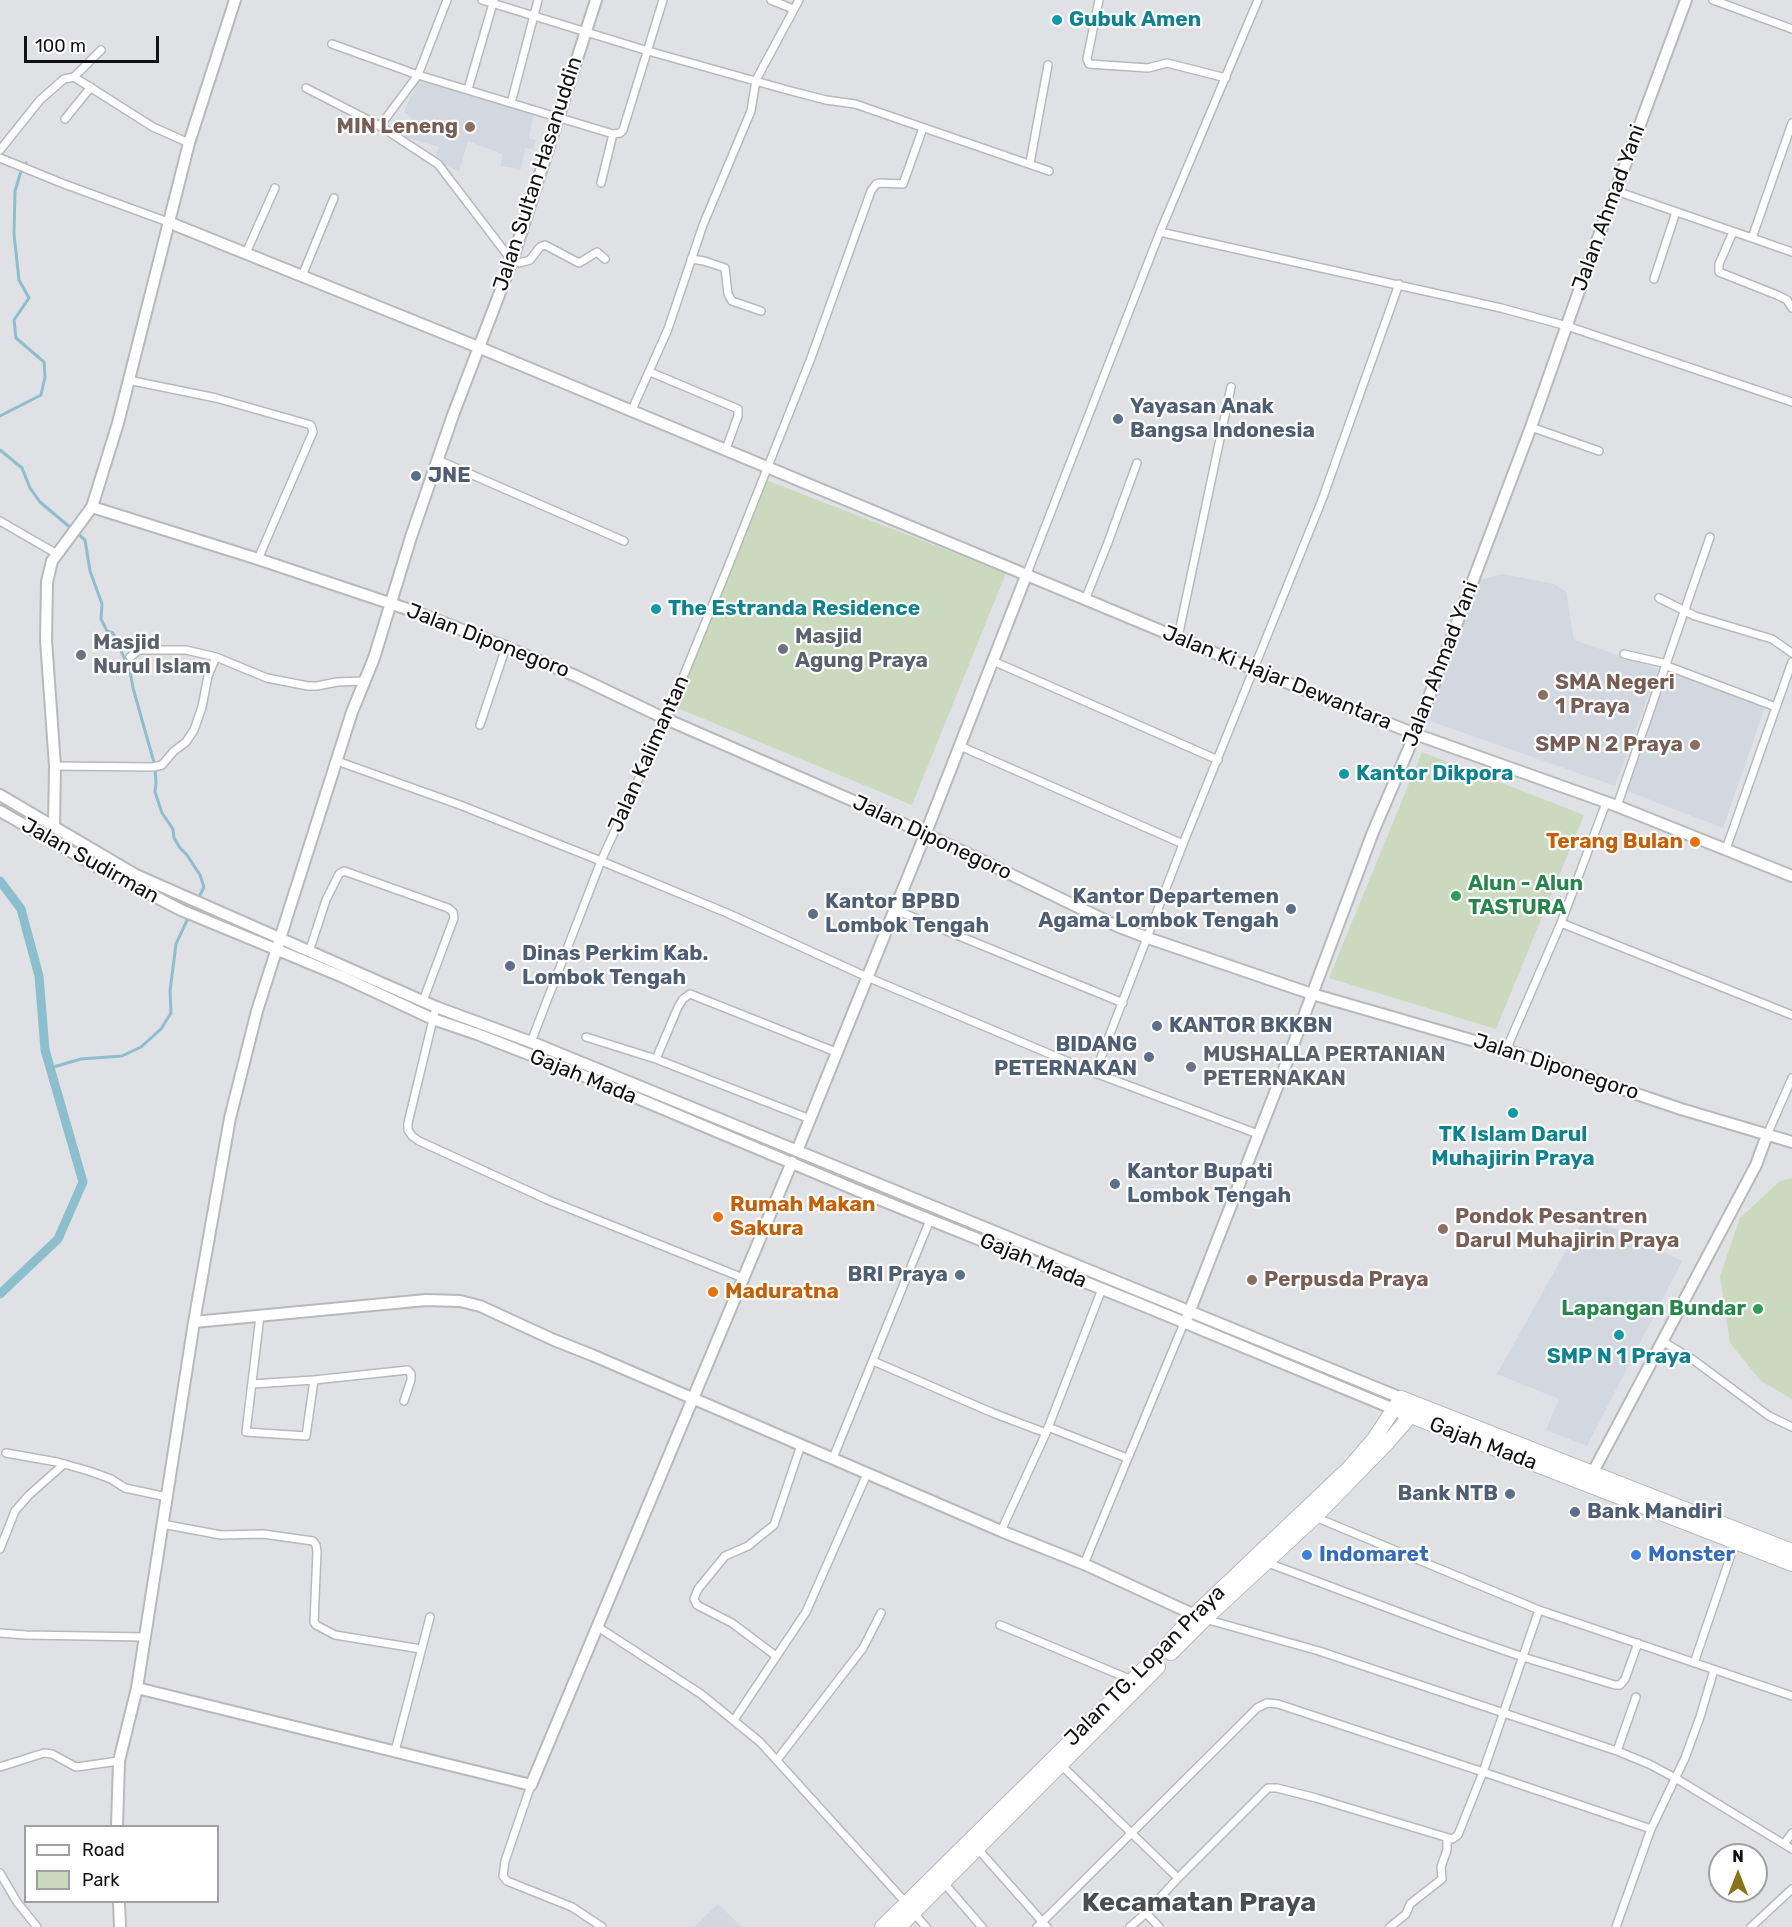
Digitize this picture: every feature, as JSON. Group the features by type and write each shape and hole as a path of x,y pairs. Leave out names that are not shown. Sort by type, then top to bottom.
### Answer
{"highway":[{"name":"Gajah Mada","path":"1397,1403 1735,1543 1792,1564"},
{"name":"Jalan TG. Lopan Praya","path":"882,1927 943,1882 1061,1765 1200,1617 1350,1467 1374,1439 1397,1403"},
{"name":"Gajah Mada","path":"1415,1411 1593,1472 1723,1526 1792,1551"},
{"name":"Jalan TG. Lopan Praya","path":"899,1927 910,1908 1132,1680 1200,1617 1268,1563 1315,1517 1415,1411"}],"street":[{"path":"54,826 55,766 46,640 48,571 57,554 92,507 118,423 189,143 235,0"},
{"path":"380,126 418,75 447,0"},
{"path":"482,0 648,51 826,100 851,103 1049,171"},
{"path":"510,103 538,0"},
{"name":"Jalan Sultan Hasanuddin","path":"117,1825 119,1761 137,1688 194,1322 230,1118 256,1011 363,681 374,658 411,537 453,415 512,261 596,0"},
{"path":"332,44 418,75 613,134 620,134 663,0"},
{"path":"771,0 794,9"},
{"path":"631,412 675,312 703,225 751,111 756,80 799,0"},
{"path":"1099,0 1087,59 1089,64 1148,68 1167,63 1226,78"},
{"path":"797,1151 893,909 925,835 1160,232 1258,0"},
{"name":"Jalan Ahmad Yani","path":"1184,1323 1373,832 1415,734 1531,427 1686,0"},
{"path":"1713,0 1792,29"},
{"path":"468,89 494,2"},
{"path":"0,150 40,100 64,79 74,77 101,50"},
{"path":"1030,163 1048,65"},
{"path":"74,77 153,127 189,143"},
{"path":"65,119 91,87"},
{"path":"306,88 380,126 438,164 512,261 519,263 530,260 545,244 579,263 597,252 605,259"},
{"path":"1752,238 1792,123"},
{"name":"Jalan Kalimantan","path":"531,1042 601,861 666,719 811,358 871,190 880,183 903,183 923,128"},
{"path":"601,183 613,134"},
{"path":"0,158 168,222"},
{"path":"246,253 275,188"},
{"path":"1616,191 1792,252"},
{"path":"302,276 334,198"},
{"path":"1654,279 1676,212"},
{"name":"Jalan Ki Hajar Dewantara","path":"168,222 726,449 1253,669 1415,734 1611,805 1792,876"},
{"path":"1160,232 1501,308 1567,326 1792,402"},
{"path":"1733,232 1719,264 1719,272 1777,295 1787,300 1792,308"},
{"path":"691,259 725,268 728,294 732,301 761,311"},
{"path":"1095,1073 1183,844 1322,500 1399,284"},
{"path":"650,372 738,409 738,416 726,449"},
{"path":"129,380 216,398 311,425 313,432 258,559"},
{"path":"1178,638 1231,387"},
{"path":"1531,427 1599,451"},
{"path":"438,460 624,541"},
{"path":"1085,600 1137,462"},
{"name":"Jalan Diponegoro","path":"92,507 258,559 391,604 506,647 865,806 1117,926 1148,938 1312,993 1506,1050 1767,1136 1792,1142"},
{"path":"0,521 57,554"},
{"path":"1506,1050 1611,805 1667,665 1710,537"},
{"path":"1659,598 1684,611 1772,639 1792,653"},
{"path":"480,725 506,647"},
{"path":"130,657 139,650 194,651 216,657 267,678 308,686 337,681 363,681"},
{"path":"1624,654 1667,665 1776,707"},
{"path":"55,766 156,767 162,765 192,735 202,707 208,676 216,657"},
{"path":"993,661 1218,760"},
{"path":"1726,849 1792,662"},
{"path":"960,746 1183,844"},
{"path":"337,761 460,805 601,861 727,913 867,977 1095,1073 1258,1134"},
{"name":"Gajah Mada","path":"0,795 136,875 309,952 436,1007 531,1042 792,1162 930,1220 1145,1292 1397,1403"},
{"name":"Jalan Sudirman","path":"0,811 96,866 181,910 242,935"},
{"path":"309,952 326,900 339,874 344,871 448,908 453,912 454,918 423,1001"},
{"path":"893,909 1123,1003"},
{"path":"1560,923 1792,1015"},
{"name":"Gajah Mada","path":"242,935 343,977 433,1019 797,1151 1102,1289 1184,1323 1397,1403"},
{"path":"656,1059 682,999 690,994 836,1052"},
{"path":"436,1007 408,1123 408,1130 412,1136 548,1200 742,1278"},
{"path":"586,1037 656,1059 810,1119"},
{"path":"1593,1472 1756,1165 1792,1078"},
{"path":"602,1927 572,1907 507,1881 502,1876 504,1865 531,1785 792,1162"},
{"path":"833,1458 930,1220"},
{"path":"1001,1531 1047,1430 1102,1289"},
{"path":"194,1322 426,1300 460,1301 480,1306 544,1336 867,1474 1084,1564 1200,1617 1319,1651 1617,1751 1677,1779 1792,1849"},
{"path":"260,1316 246,1432 305,1437 308,1434 314,1380"},
{"path":"1084,1564 1184,1323"},
{"path":"1662,1341 1692,1359 1769,1416 1792,1427"},
{"path":"873,1361 993,1413 1127,1458"},
{"path":"252,1384 408,1370 411,1380 404,1401"},
{"path":"776,1656 732,1623 697,1605 693,1599 698,1589 725,1556 748,1546 774,1525 801,1445"},
{"path":"6,1453 64,1464 108,1478 125,1488 167,1497"},
{"path":"0,1549 15,1511 29,1495 64,1464"},
{"path":"734,1720 806,1612 867,1474"},
{"path":"1315,1517 1539,1610 1792,1696"},
{"path":"162,1524 221,1535 263,1534 313,1541 317,1552 314,1622 316,1625 335,1635 421,1649"},
{"path":"1694,1663 1735,1543"},
{"path":"1268,1563 1523,1657 1618,1685 1625,1679 1638,1643"},
{"path":"1130,1927 1268,1788 1277,1788 1316,1798 1447,1839 1454,1839 1458,1835 1483,1772 1539,1610"},
{"path":"777,1760 863,1648 881,1613"},
{"path":"395,1751 430,1617"},
{"path":"1000,1625 1132,1680"},
{"path":"598,1627 701,1694 734,1720 777,1760 926,1927"},
{"path":"0,1633 145,1637"},
{"path":"1616,1927 1651,1829 1677,1779 1700,1717 1713,1670"},
{"path":"137,1688 531,1785"},
{"path":"1617,1751 1636,1697"},
{"path":"977,1847 1042,1925 1257,1708 1267,1703 1278,1704 1651,1829"},
{"path":"0,1767 44,1753 52,1754 76,1767 119,1761"},
{"path":"1061,1765 1179,1878"},
{"path":"1784,1844 1792,1833"},
{"path":"1390,1927 1406,1914 1410,1904 1442,1879 1441,1866 1447,1850 1447,1839"},
{"path":"0,1873 17,1902 37,1927"},
{"path":"943,1882 982,1927"},
{"path":"1751,1927 1792,1889"},
{"path":"119,1903 120,1927"},
{"path":"1146,1913 1159,1927"}],"shaded area":[{"name":"MIN Leneng","path":"420,76 534,113 529,138 536,140 533,149 525,148 521,169 501,166 502,154 468,141 459,171 441,164 442,160 436,155 439,147 405,137 412,118 404,112"},
{"name":"SMA Negeri 1 Praya","path":"1502,574 1554,584 1566,592 1574,640 1658,669 1615,786 1427,720 1480,580"},
{"name":"SMP N 2 Praya","path":"1663,671 1767,701 1723,828 1622,789"},
{"path":"1586,1215 1682,1261 1587,1446 1546,1430 1559,1399 1497,1374"},
{"path":"718,1904 742,1927 694,1927"}],"green space":[{"path":"766,480 1006,573 912,805 675,707"},
{"name":"Alun - Alun TASTURA","path":"1422,752 1584,815 1496,1029 1329,978"},
{"name":"Lapangan Bundar","path":"1792,1178 1792,1399 1761,1381 1730,1343 1720,1276 1740,1218 1780,1181"}],"waterway":[{"path":"0,416 41,395 45,377 44,362 16,338 14,320 29,298 19,280 14,234 15,191 22,168 26,163"},
{"path":"0,450 22,468 30,488 40,502 72,529"},
{"path":"77,533 85,540 90,571 102,604 101,619 107,631 113,633 130,671 155,766 155,792 162,813 173,829 174,838 180,848 200,875 204,887 192,911"},
{"path":"0,881 21,909 39,976 45,1050 83,1182 58,1239 0,1294"},
{"path":"50,1068 81,1059 122,1056 141,1047 161,1029 171,1013 170,991 176,944 189,916"}],"place":[{"name":"Gubuk Amen","path":"1057,20"},
{"name":"MIN Leneng","path":"470,127"},
{"name":"Yayasan Anak Bangsa Indonesia","path":"1118,419"},
{"name":"JNE","path":"416,476"},
{"name":"The Estranda Residence","path":"656,609"},
{"name":"Masjid Agung Praya","path":"783,649"},
{"name":"Masjid Nurul Islam","path":"81,655"},
{"name":"SMA Negeri 1 Praya","path":"1543,695"},
{"name":"SMP N 2 Praya","path":"1695,745"},
{"name":"Kantor Dikpora","path":"1344,774"},
{"name":"Terang Bulan","path":"1695,842"},
{"name":"Alun - Alun TASTURA","path":"1456,896"},
{"name":"Kantor Departemen Agama Lombok Tengah","path":"1291,909"},
{"name":"Kantor BPBD Lombok Tengah","path":"813,914"},
{"name":"Dinas Perkim Kab. Lombok Tengah","path":"510,966"},
{"name":"KANTOR BKKBN","path":"1157,1026"},
{"name":"BIDANG PETERNAKAN","path":"1149,1057"},
{"name":"MUSHALLA PERTANIAN PETERNAKAN","path":"1191,1067"},
{"name":"TK Islam Darul Muhajirin Praya","path":"1513,1113"},
{"name":"Kantor Bupati Lombok Tengah","path":"1115,1184"},
{"name":"Rumah Makan Sakura","path":"718,1217"},
{"name":"Pondok Pesantren Darul Muhajirin Praya","path":"1443,1229"},
{"name":"BRI Praya","path":"960,1275"},
{"name":"Perpusda Praya","path":"1252,1280"},
{"name":"Maduratna","path":"713,1292"},
{"name":"Lapangan Bundar","path":"1758,1309"},
{"name":"SMP N 1 Praya","path":"1619,1335"},
{"name":"Bank NTB","path":"1510,1494"},
{"name":"Bank Mandiri","path":"1575,1512"},
{"name":"Indomaret","path":"1307,1555"},
{"name":"Monster","path":"1636,1555"}],"district":[{"name":"Kecamatan Praya","path":"1199,1903"}]}
